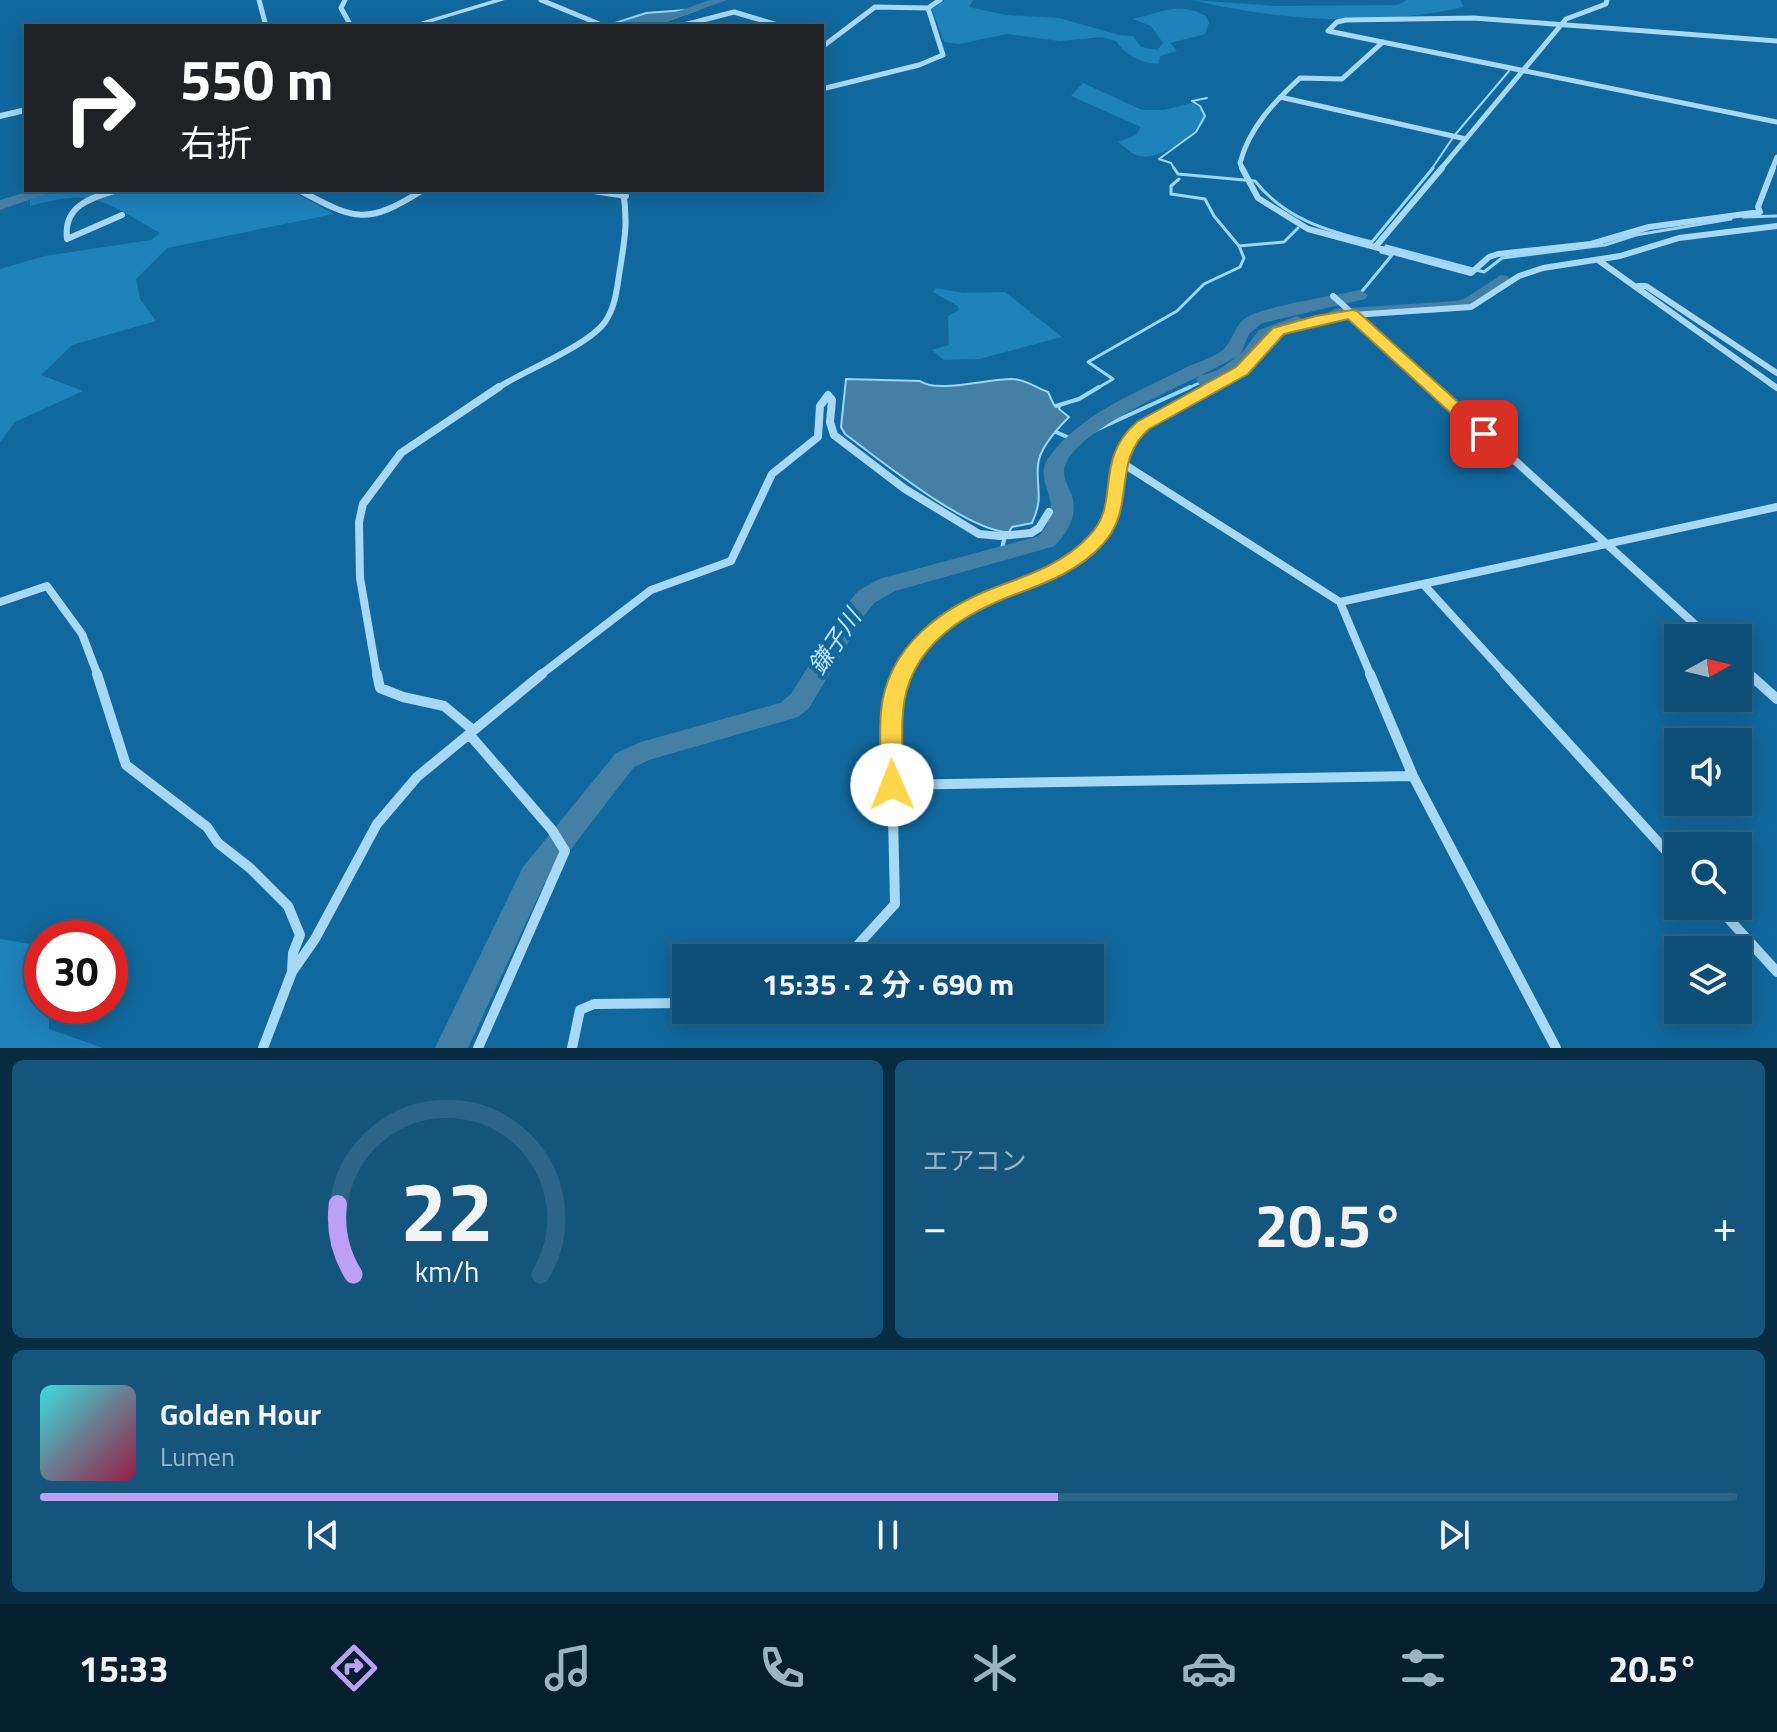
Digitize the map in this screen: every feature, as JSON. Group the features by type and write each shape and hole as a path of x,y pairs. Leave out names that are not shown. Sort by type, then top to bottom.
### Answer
{"street":[{"path":"259,0 265,24"},
{"path":"345,0 341,8 350,24"},
{"path":"418,24 501,0"},
{"path":"541,0 599,24"},
{"path":"825,40 875,7 928,8 940,0"},
{"path":"1376,246 1571,15 1606,4 1607,0"},
{"path":"824,89 919,65 943,55 928,8"},
{"path":"687,24 729,12 774,24"},
{"path":"1777,41 1461,18 1361,19 1337,22 1328,31 1777,122"},
{"path":"1383,42 1342,79 1300,78 1280,97 1246,140 1240,160 1258,198 1308,229 1471,273 1489,257 1498,254 1591,244 1649,227 1760,212 1758,207 1777,157"},
{"path":"1280,97 1466,139"},
{"path":"0,116 24,110"},
{"path":"112,192 79,204 65,219 67,239 122,215"},
{"path":"303,192 346,213 366,214 387,212 420,192"},
{"path":"478,1048 565,851 471,732 444,706 403,697 380,688 368,636 360,578 359,522 363,504 401,453 520,373 592,334 604,324 612,313 618,288 628,221 624,193"},
{"path":"859,944 895,904 892,712 896,689 913,654 954,614 974,602 1046,576 1084,553 1099,538 1111,518 1124,446 1134,433 1242,370 1278,331 1316,320 1352,315 1471,307 1519,276 1543,268 1598,260 1679,238 1777,226"},
{"path":"1598,260 1777,388"},
{"path":"1638,286 1646,286 1777,373"},
{"path":"1333,296 1694,624"},
{"path":"263,1048 292,972 315,939 385,813 417,777 569,651 651,590 731,561 772,474 818,437 820,406 828,395 832,400 830,422 834,435 905,489 970,529 987,535 1031,533 1039,528 1049,512"},
{"path":"1119,461 1340,602 1413,776 1556,1048"},
{"path":"1340,602 1777,507"},
{"path":"1424,585 1664,849"},
{"path":"0,602 47,586 82,634 112,714 126,765 207,827 218,843 234,853 288,906 300,935 293,953 292,972"},
{"path":"1752,677 1777,699"},
{"path":"892,785 1413,776"},
{"path":"1730,920 1777,972"},
{"path":"572,1048 580,1010 594,1004 672,1003"}],"shaded area":[{"path":"945,0 973,0 969,7 1006,15 1059,18 1133,36 1141,47 1158,50 1163,43 1151,26 1133,19 1161,11 1186,9 1206,16 1209,23 1205,34 1170,43 1177,51 1160,56 1159,63 1153,63 1134,58 1116,41 1102,37 1060,41 1007,34 959,44 944,42 932,9"},
{"path":"1192,0 1276,6 1398,5 1407,0 1461,0 1463,7 1396,17 1328,19 1259,13"},
{"path":"699,9 657,24 615,23 646,13"},
{"path":"1083,83 1142,110 1164,110 1192,103 1202,110 1205,120 1184,140 1166,151 1148,156 1137,155 1118,142 1136,135 1141,127 1071,96"},
{"path":"49,192 294,192 334,214 167,248 136,279 140,299 156,321 72,345 41,375 83,391 15,422 0,442 0,269 45,256 151,240 160,233 98,201 70,198 30,206 30,197"},
{"path":"936,288 963,293 1005,292 1062,337 979,359 944,360 932,350 949,345 948,316 959,310 958,306 933,292"},
{"path":"846,379 920,381 928,385 951,386 1013,379 1048,392 1054,405 1060,406 1059,409 1069,417 1050,439 1039,459 1039,500 1032,523 1012,527 1009,532 972,521 902,477 845,434 841,427"},
{"path":"0,939 24,943 24,1024 49,1024 49,1029 103,1048 0,1048"}],"waterway":[{"path":"649,24 721,0"},
{"path":"1431,170 1454,136 1509,71"},
{"path":"1175,170 1171,163 1159,159 1196,132 1205,116 1200,106 1192,101 1207,98"},
{"path":"1174,168 1178,174 1255,181 1280,205 1308,222 1372,242 1433,168"},
{"path":"1179,179 1171,186 1171,194 1205,199 1214,216 1239,246"},
{"path":"0,205 42,192"},
{"path":"1743,217 1777,216"},
{"path":"1386,246 1484,272 1502,258 1605,245 1636,235 1731,219"},
{"path":"1239,246 1284,242 1298,228"},
{"path":"1096,389 1113,379 1088,362 1177,311 1204,284 1240,267 1244,258 1239,246"},
{"path":"1359,295 1392,255 1381,252"},
{"name":"鎌子川","path":"1335,314 1456,306 1470,303 1501,280"},
{"name":"鎌子川","path":"451,1048 533,876 625,760 641,752 789,710 800,701 866,597 887,585 1047,541 1063,516 1055,479 1056,462 1067,447 1086,431 1136,400 1233,351 1241,332 1256,319 1359,295"},
{"name":"鎌子川","path":"1206,380 1225,374 1248,358 1265,334 1297,321"},
{"path":"1186,389 1206,380"},
{"path":"1056,406 1079,399 1099,387"},
{"path":"1056,432 1074,440 1190,387"},
{"path":"1001,553 1005,535"}],"route":[{"path":"892,785 892,712 896,689 903,670 925,639 954,614 974,602 1046,576 1084,553 1099,538 1111,518 1121,452 1129,438 1143,426 1242,370 1278,331 1316,320 1352,315 1484,434"}]}
